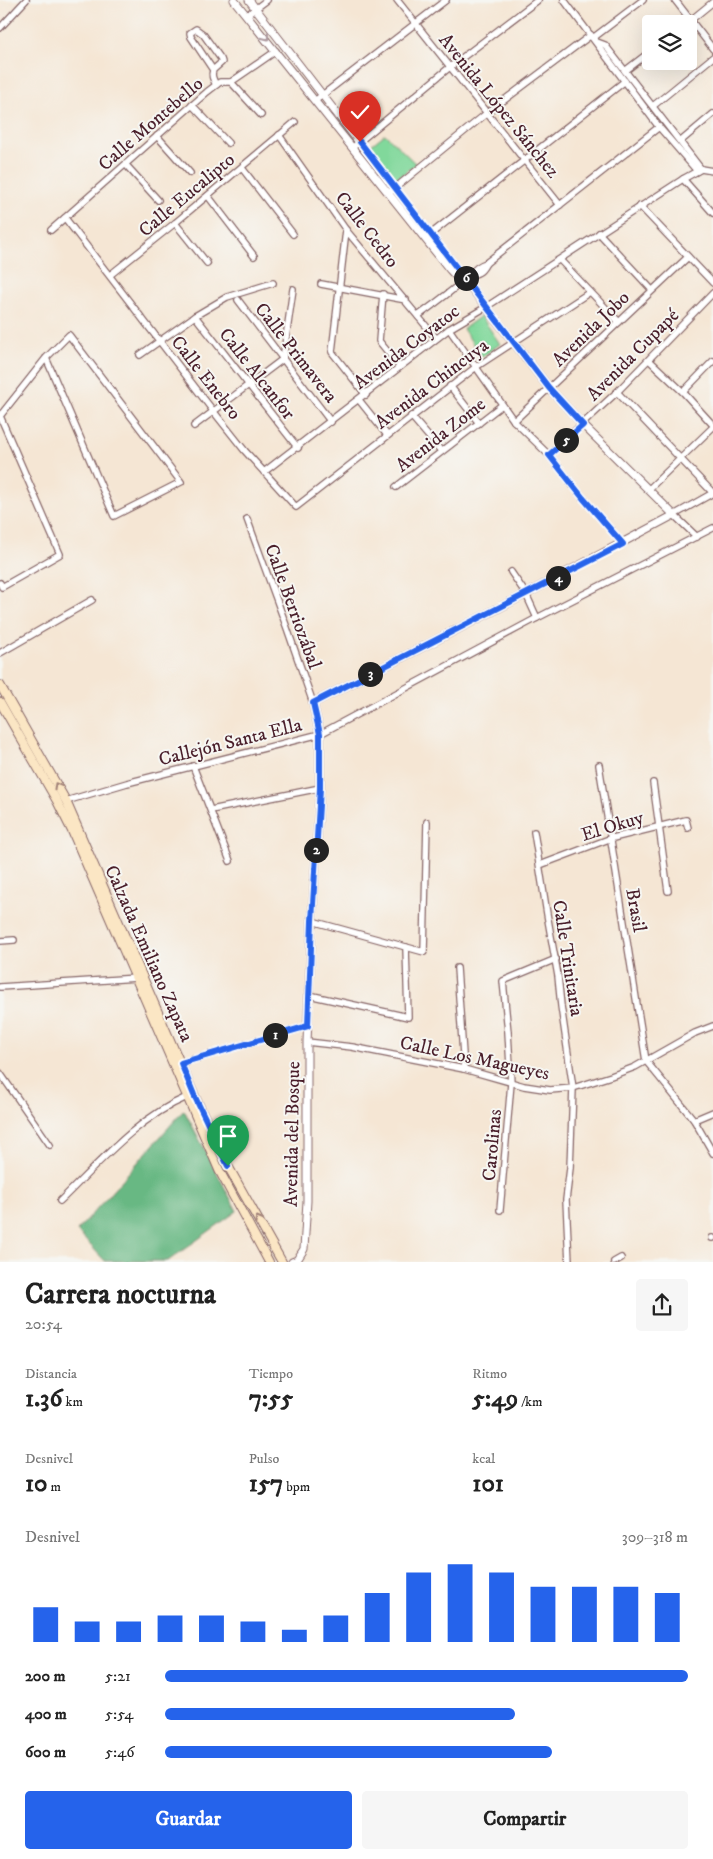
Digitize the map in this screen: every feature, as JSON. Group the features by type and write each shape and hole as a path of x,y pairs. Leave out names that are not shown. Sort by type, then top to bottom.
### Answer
{"main road":[{"name":"Calzada Emiliano Zapata","path":"0,685 66,801 75,830 137,978 181,1063 228,1166 282,1262"},
{"name":"Calzada Emiliano Zapata","path":"0,702 75,830 146,993 187,1097 219,1170 269,1262"}],"street":[{"path":"0,28 26,0"},
{"path":"234,0 353,147 392,190 428,236 466,279 470,287 549,388 583,425 697,537"},
{"path":"249,0 360,142 392,190"},
{"path":"247,15 267,0"},
{"name":"Avenida López Sánchez","path":"397,0 560,204"},
{"path":"316,100 446,0"},
{"path":"353,147 450,67 538,0"},
{"path":"392,190 488,113 643,0"},
{"path":"675,0 684,15"},
{"path":"568,1 659,127 699,170 713,171"},
{"path":"697,15 713,2"},
{"path":"213,70 192,41 190,33 196,29 208,40 222,62 211,74 216,85"},
{"path":"697,32 713,49"},
{"path":"593,38 605,45 626,71 681,141 699,170"},
{"name":"Calle Montebello","path":"51,230 216,85 226,81 232,82 276,51"},
{"path":"653,106 713,57"},
{"path":"626,71 642,58"},
{"path":"428,236 625,81"},
{"path":"232,82 261,115"},
{"path":"192,105 228,144"},
{"path":"681,141 713,114"},
{"name":"Calle Eucalipto","path":"110,275 242,168 294,122"},
{"path":"418,316 466,279 478,274 486,263 659,127"},
{"name":"Calle Cedro","path":"279,135 346,230 436,338"},
{"path":"157,136 190,173"},
{"path":"126,165 158,200"},
{"path":"242,168 293,234"},
{"name":"Avenida Coyatoc","path":"264,472 298,448 436,338 560,260 682,179 699,170"},
{"path":"682,179 713,213"},
{"path":"208,196 254,256"},
{"path":"640,206 713,283"},
{"name":"Calle Enebro","path":"65,218 214,412 296,507"},
{"path":"175,223 207,263"},
{"path":"346,230 332,352 366,394"},
{"path":"599,233 652,290"},
{"name":"Avenida Jobo","path":"514,421 688,257"},
{"path":"560,260 619,322"},
{"path":"140,355 159,340 227,297 274,283"},
{"path":"320,284 383,294 406,300"},
{"path":"194,426 283,358 292,290"},
{"name":"Avenida Chincuya","path":"296,507 450,386 590,292"},
{"name":"Avenida Cupapé","path":"549,455 583,425 713,293"},
{"path":"383,294 379,341 400,367"},
{"name":"Calle Primavera","path":"238,300 331,422"},
{"name":"Calle Alcanfor","path":"195,316 298,448"},
{"path":"449,329 514,421 549,455 623,544"},
{"path":"0,582 2,587 60,554 0,416 46,358 66,336 72,337 181,482 114,516 46,358"},
{"path":"648,360 682,392 713,426 648,489"},
{"path":"682,392 713,361"},
{"path":"450,386 479,423"},
{"path":"313,703 623,544 713,493 616,392"},
{"path":"359,400 387,435"},
{"name":"Avenida Zome","path":"396,488 502,405"},
{"path":"411,416 441,451"},
{"name":"Calle Berriozábal","path":"247,519 313,703"},
{"name":"Callejón Santa Ella","path":"66,801 320,734 537,618 713,528"},
{"path":"511,572 526,594 537,618"},
{"path":"0,653 92,600"},
{"name":"Avenida del Bosque","path":"292,1262 297,1260 304,1249 307,1201 308,1026 320,788 320,734 313,703"},
{"name":"Brasil","path":"599,765 609,839 646,1061"},
{"path":"194,766 230,861"},
{"path":"653,783 668,891"},
{"path":"211,810 320,788"},
{"name":"El Okuy","path":"540,865 609,839 660,826 686,820 688,828"},
{"path":"312,921 424,952 427,822"},
{"name":"Calle Trinitaria","path":"534,832 556,959 573,1088 570,1168 566,1200 569,1262"},
{"path":"0,941 14,940"},
{"path":"310,996 408,1017 406,947"},
{"name":"Carolinas","path":"500,1210 511,1083 503,981 556,959"},
{"path":"457,968 464,1069"},
{"path":"0,988 137,978"},
{"path":"181,1063 308,1026"},
{"name":"Calle Los Magueyes","path":"308,1042 352,1047 464,1069 536,1089 573,1088 611,1076 646,1061 695,1032 713,1026"},
{"path":"646,1061 694,1120 713,1153"},
{"path":"0,1073 50,1145"},
{"path":"60,1201 139,1127 160,1111 187,1097"},
{"path":"694,1120 713,1112"},
{"path":"614,1262 621,1258"}],"green space":[{"path":"385,134 416,164 395,180 370,146"},
{"path":"481,316 500,344 482,357 463,329"},
{"path":"184,1110 237,1211 168,1261 105,1261 77,1231"}],"route":[{"path":"228,1166 181,1063 308,1026 320,788 320,734 313,703 623,544 549,455 583,425 549,388 360,142"}]}
